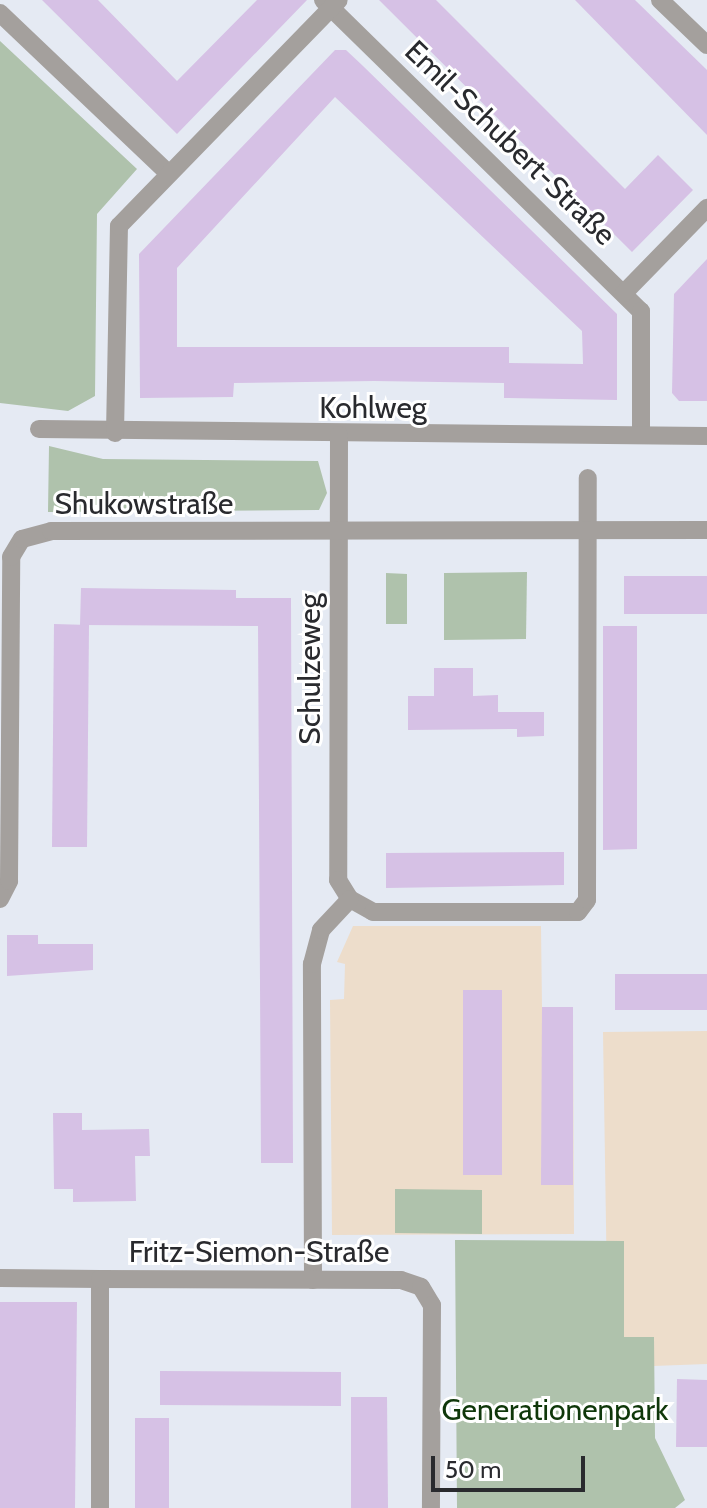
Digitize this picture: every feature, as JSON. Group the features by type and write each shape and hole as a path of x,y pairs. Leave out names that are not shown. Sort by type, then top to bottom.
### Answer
{"street":[{"path":"660,0 707,45"},
{"path":"115,433 119,226 167,172 331,3"},
{"name":"Emil-Schubert-Straße","path":"331,3 641,311 641,435"},
{"path":"0,13 167,172"},
{"path":"624,293 707,208"},
{"name":"Kohlweg","path":"39,429 115,433 707,436"},
{"name":"Schulzeweg","path":"339,435 338,880 350,899"},
{"path":"313,1280 312,964 321,930 350,899 373,912 578,912 587,900 588,478"},
{"name":"Shukowstraße","path":"0,899 9,881 11,557 22,539 51,531 707,530"},
{"path":"0,1278 100,1279"},
{"name":"Fritz-Siemon-Straße","path":"100,1508 100,1279 401,1280 421,1287 432,1305 431,1508"}],"shaded area":[{"path":"353,926 541,926 542,1007 573,1007 574,1234 332,1235 330,1000 344,999 345,964 337,962"},
{"path":"707,1031 707,1364 653,1366 608,1353 603,1032"}],"green space":[{"path":"0,41 137,169 97,214 95,396 68,411 0,403"},
{"path":"49,446 103,459 318,461 327,493 319,510 48,512"},
{"path":"527,572 526,639 444,640 444,573"},
{"path":"386,573 407,574 407,624 386,624"},
{"path":"395,1189 482,1190 482,1234 395,1233"},
{"name":"Generationenpark","path":"455,1240 624,1241 624,1337 654,1337 655,1438 685,1500 675,1508 457,1508"}],"building":[{"path":"42,0 98,0 177,81 257,0 307,0 177,134"},
{"path":"379,0 436,0 625,189 658,155 693,190 632,252"},
{"path":"575,0 635,0 707,70 707,135"},
{"path":"335,50 346,50 617,314 617,400 504,398 504,383 374,381 234,383 233,397 140,398 139,254","holes":["335,97 582,331 583,364 509,363 509,347 177,347 177,268"]},
{"path":"707,259 707,401 679,401 672,393 674,294"},
{"path":"624,576 707,576 707,614 624,614"},
{"path":"81,588 236,590 236,598 291,598 293,1163 261,1163 258,626 80,625"},
{"path":"54,624 89,625 87,847 52,847"},
{"path":"603,626 637,626 637,849 603,850"},
{"path":"434,668 473,668 473,696 498,695 498,712 544,712 544,736 517,737 517,729 408,730 408,696 434,696"},
{"path":"564,852 564,885 386,888 386,853"},
{"path":"7,935 38,935 38,944 93,944 93,970 7,976"},
{"path":"615,974 707,974 707,1010 615,1010"},
{"path":"463,990 502,990 502,1175 463,1175"},
{"path":"542,1007 573,1007 573,1185 541,1185"},
{"path":"53,1113 82,1113 82,1130 149,1129 150,1156 135,1156 136,1201 73,1202 73,1189 54,1189"},
{"path":"0,1302 77,1302 75,1508 0,1508"},
{"path":"160,1371 341,1372 341,1406 160,1405"},
{"path":"677,1379 707,1380 707,1447 676,1447"},
{"path":"351,1397 387,1397 388,1508 351,1508"},
{"path":"135,1418 169,1418 169,1508 135,1508"}]}
